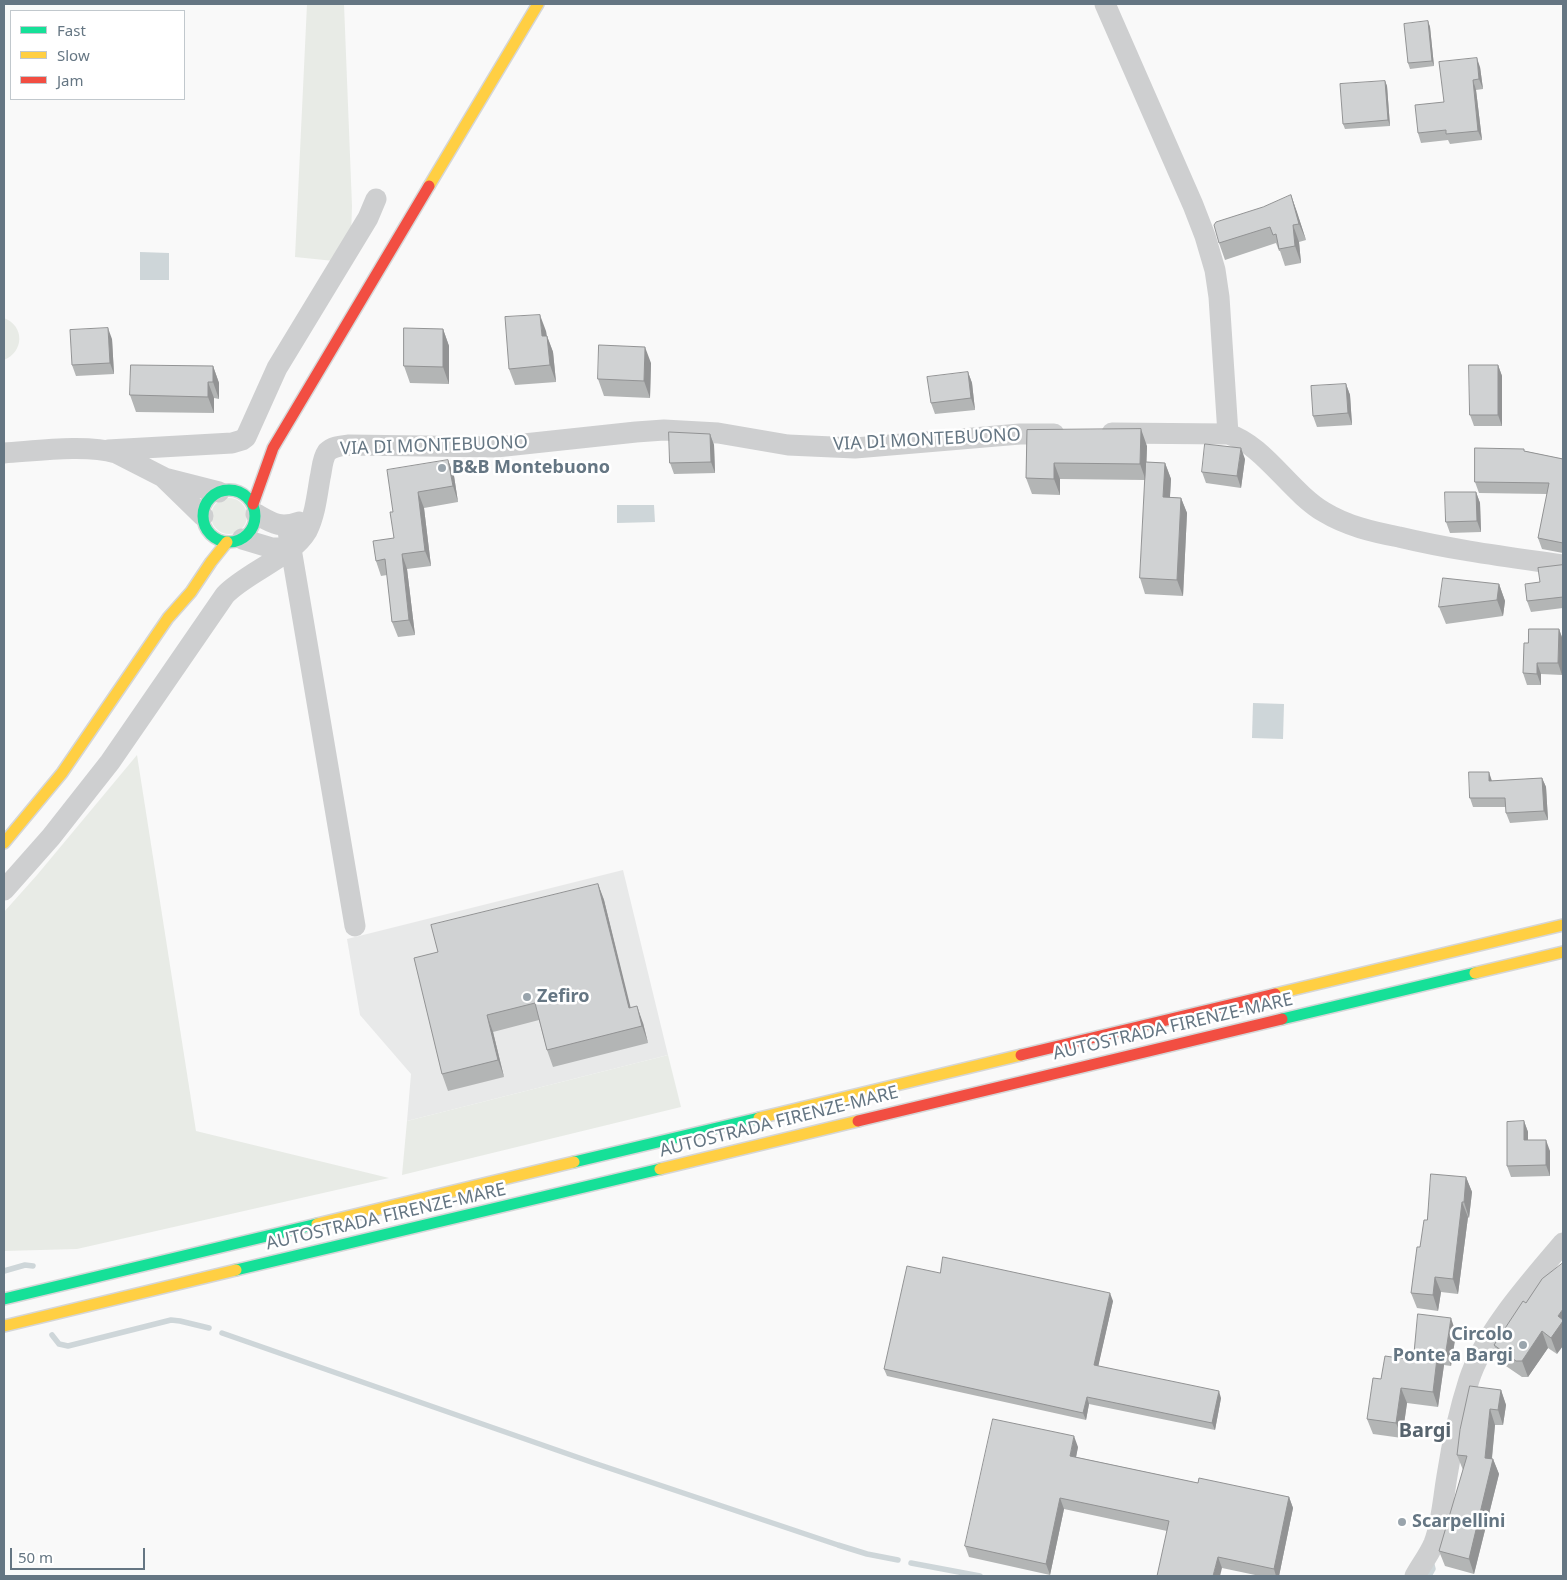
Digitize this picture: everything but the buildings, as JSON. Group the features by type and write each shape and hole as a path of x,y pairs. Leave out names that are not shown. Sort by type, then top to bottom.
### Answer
{"main road":[{"path":"4,843 62,773 168,618 191,592 211,562 242,542 251,531 255,520 254,509 273,448 538,4"},
{"path":"254,465 273,448"},
{"path":"200,545 207,502 241,477"},
{"path":"224,491 243,494 254,509"},
{"path":"205,522 217,540 242,542"},
{"path":"168,618 183,584"},
{"name":"AUTOSTRADA FIRENZE-MARE","path":"4,1299 1563,925"},
{"name":"AUTOSTRADA FIRENZE-MARE","path":"4,1326 1563,952"}],"street":[{"path":"1106,4 1193,205 1207,244 1219,297 1228,434"},
{"path":"4,453 85,449 108,450 232,443 242,440 246,437 277,368 368,218 376,199"},
{"name":"VIA DI MONTEBUONO","path":"4,890 51,837 110,762 155,699 221,600 236,584 290,548 303,536 313,516 324,458 333,448 340,446 496,447 636,432 673,430 718,433 788,445 855,448 1020,434 1213,432 1237,436 1249,443 1310,502 1323,512 1342,521 1370,531 1423,543 1563,565"},
{"path":"108,450 128,458 163,478 205,522"},
{"path":"163,478 224,491"},
{"path":"254,509 274,524 287,525 313,516"},
{"path":"287,525 355,926"},
{"path":"242,542 272,548 290,548"},
{"path":"242,542 255,572"},
{"path":"1415,1576 1428,1556 1439,1526 1454,1439 1470,1379 1483,1350 1511,1308 1563,1243"},
{"path":"1511,1308 1563,1269"}],"shaded area":[{"path":"307,4 344,4 352,206 351,238 334,261 295,257"},
{"path":"140,252 169,253 169,280 140,280"},
{"path":"4,318 16,327 19,339 15,351 4,360"},
{"path":"229,498 242,503 247,516 242,529 229,534 216,529 211,516 216,503"},
{"path":"617,505 654,505 655,522 617,523"},
{"path":"1253,703 1284,704 1283,739 1252,738"},
{"path":"137,755 196,1131 389,1178 77,1249 4,1251 4,912"},
{"path":"623,870 668,1055 407,1121 411,1074 360,1015 347,939"},
{"path":"668,1055 681,1107 402,1175 407,1121"}],"waterway":[{"path":"4,1271 25,1265 33,1266"},
{"path":"52,1335 59,1344 68,1346 171,1320 209,1328"},
{"path":"222,1333 591,1462 838,1545 867,1554 898,1560"},
{"path":"911,1563 980,1576"},
{"path":"1429,1576 1433,1569 1432,1565"}],"traffic: fast":[{"path":"224,490 234,490 248,497 255,511 255,516 255,521 248,535 234,542 224,542 214,538 207,531 203,521 203,511 207,501 214,494 224,490"},
{"path":"1282,1019 1475,973"},
{"path":"574,1162 759,1118"},
{"path":"236,1270 660,1169"},
{"path":"4,1299 317,1224"}],"traffic: slow":[{"path":"429,186 538,4"},
{"path":"4,843 62,773 168,618 191,592 227,542"},
{"path":"1275,994 1563,925"},
{"path":"1475,973 1563,952"},
{"path":"759,1118 1021,1055"},
{"path":"660,1169 858,1121"},
{"path":"317,1224 574,1162"},
{"path":"4,1326 236,1270"}],"traffic: jam":[{"path":"253,504 273,448 429,186"},
{"path":"1021,1055 1275,994"},
{"path":"858,1121 1282,1019"}],"place":[{"name":"B&B Montebuono","path":"442,468"},
{"name":"Zefiro","path":"527,997"},
{"name":"Circolo Ponte a Bargi","path":"1523,1345"},
{"name":"Scarpellini","path":"1402,1522"}],"district":[{"name":"Bargi","path":"1425,1431"}]}
